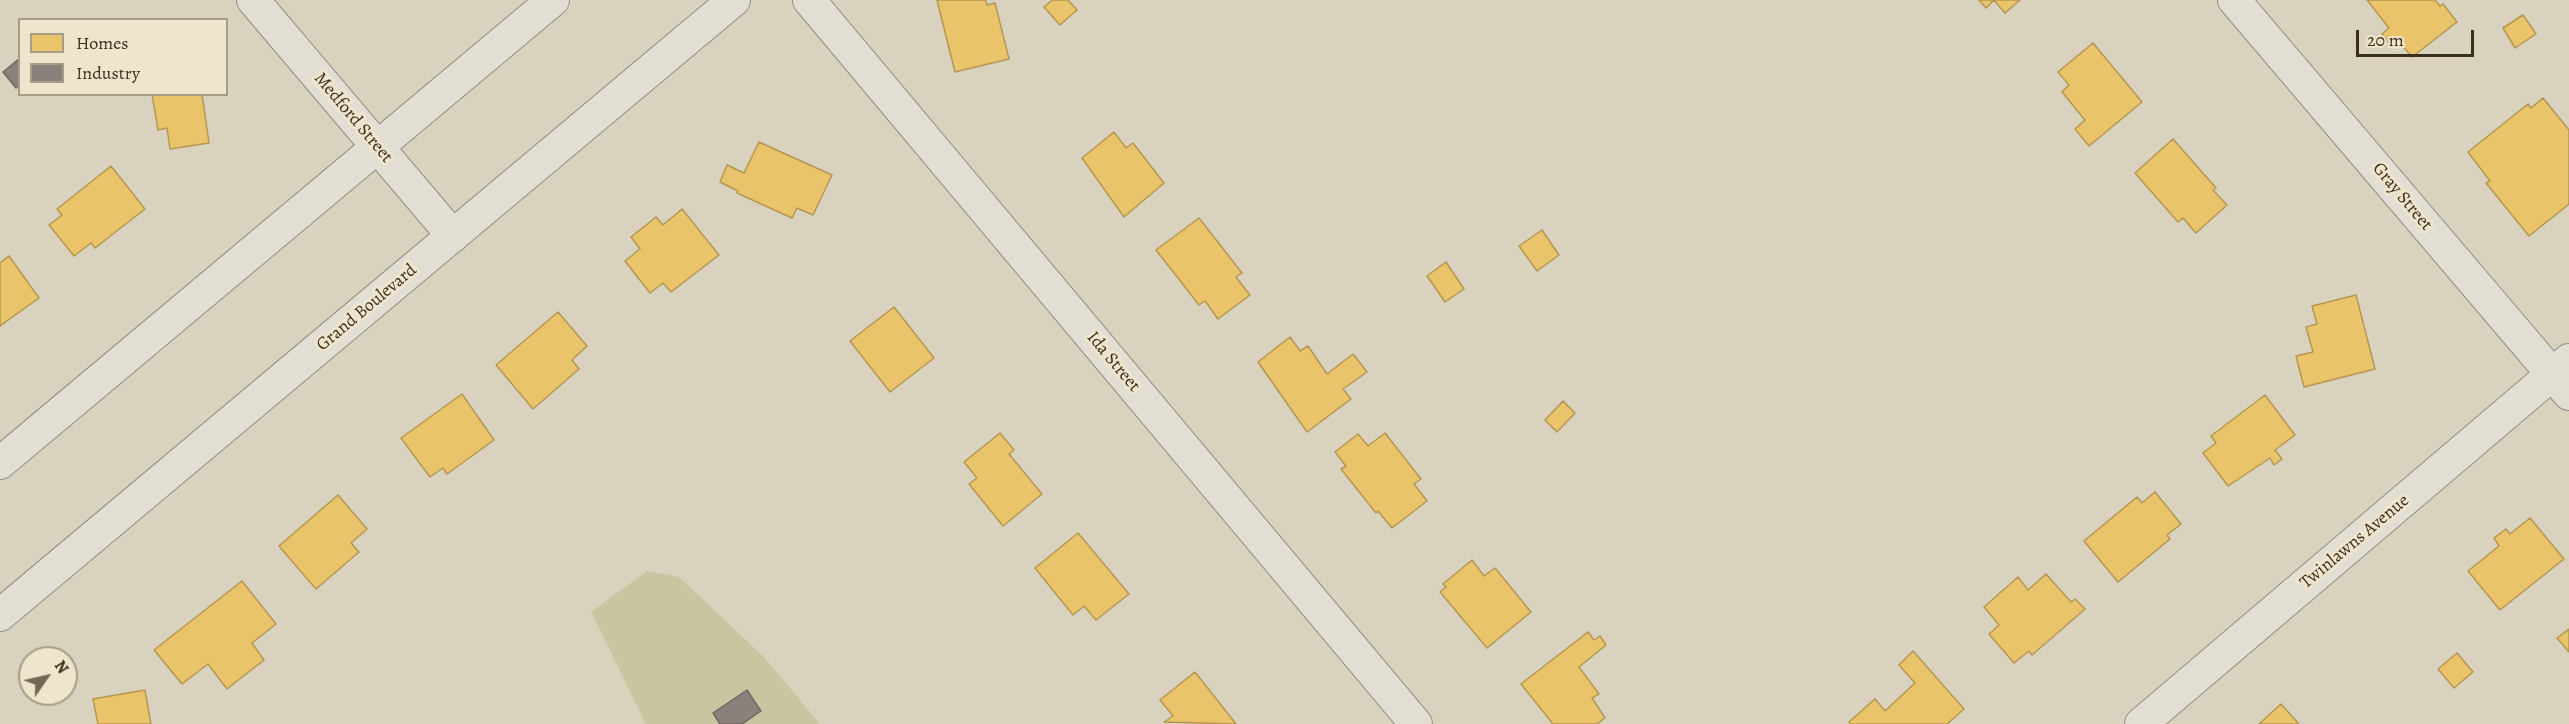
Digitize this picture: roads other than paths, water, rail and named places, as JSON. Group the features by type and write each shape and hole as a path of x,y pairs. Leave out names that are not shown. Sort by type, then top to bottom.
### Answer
{"street":[{"name":"Medford Street","path":"253,0 453,236"},
{"path":"0,463 553,0"},
{"name":"Grand Boulevard","path":"0,615 734,0"},
{"name":"Ida Street","path":"809,0 1416,724"},
{"name":"Gray Street","path":"2234,0 2563,376"},
{"name":"Twinlawns Avenue","path":"2141,724 2563,376"}]}
